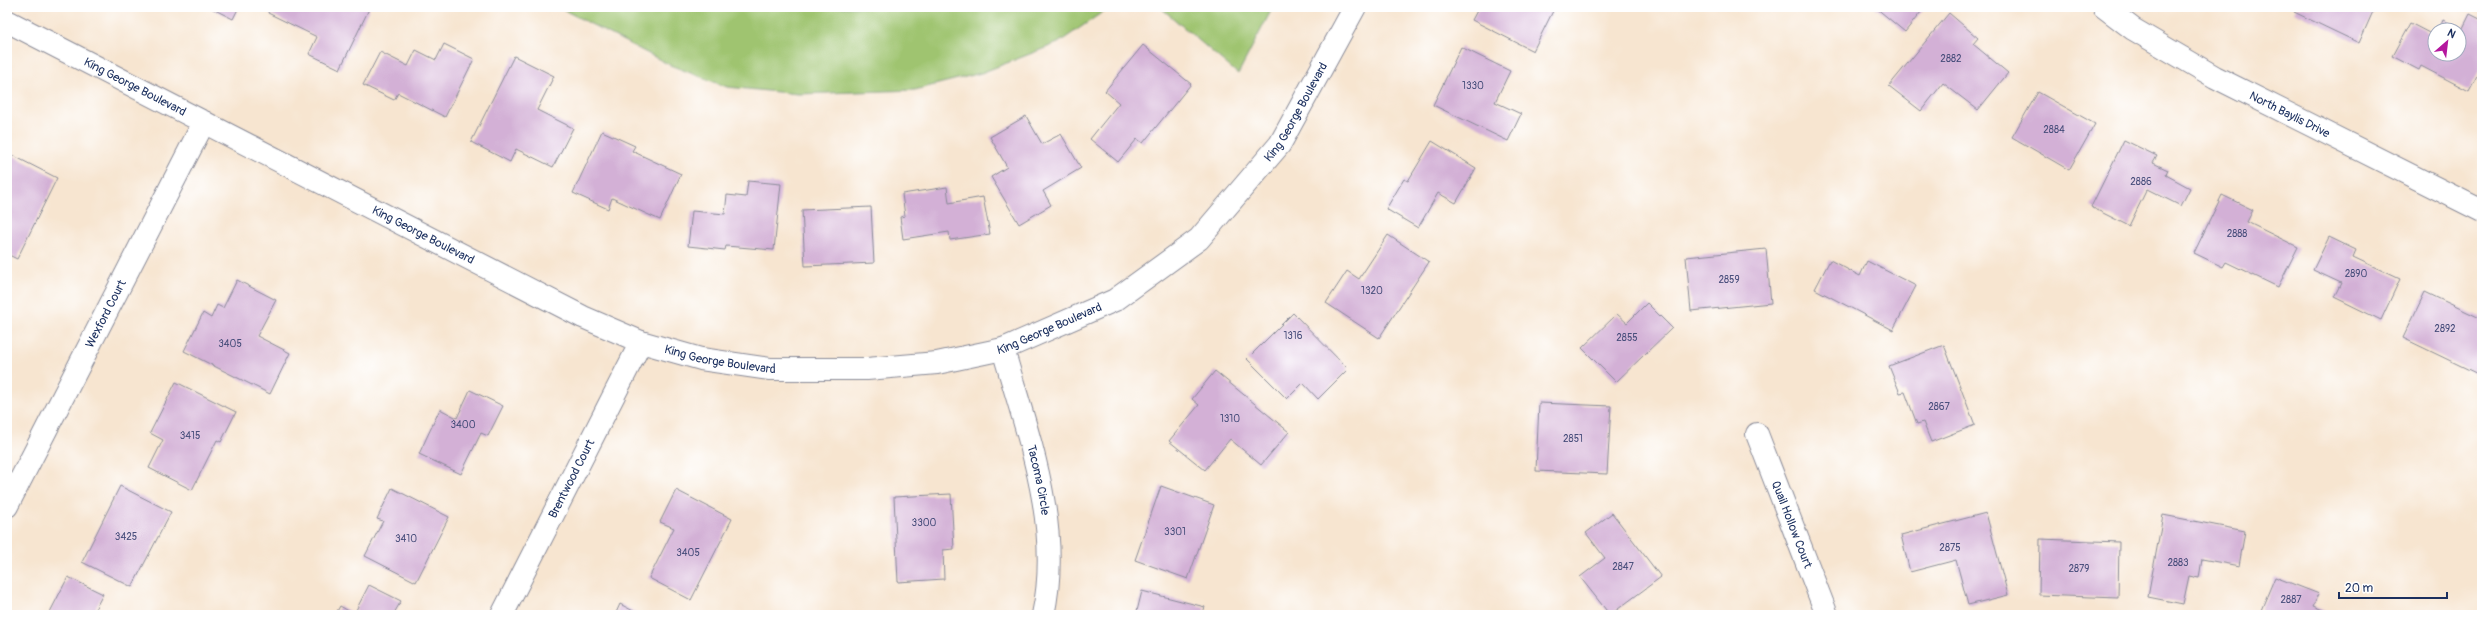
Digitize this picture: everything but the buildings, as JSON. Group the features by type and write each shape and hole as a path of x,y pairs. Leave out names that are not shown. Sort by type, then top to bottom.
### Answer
{"street":[{"name":"King George Boulevard","path":"7,21 583,317 641,342 701,359 770,369 867,369 929,364 1003,349 1115,300 1199,239 1280,144 1355,7"},
{"name":"North Baylis Drive","path":"2104,7 2133,29 2215,77 2482,211"},
{"name":"Wexford Court","path":"7,506 204,122"},
{"name":"Brentwood Court","path":"502,615 641,342"},
{"name":"Tacoma Circle","path":"1003,349 1035,463 1049,526 1047,597 1043,615"},
{"name":"Quail Hollow Court","path":"1757,434 1827,615"}],"green space":[{"path":"558,7 1110,7 1058,43 981,73 915,90 798,94 727,87 670,65"},
{"path":"1160,7 1273,7 1238,74"}]}
